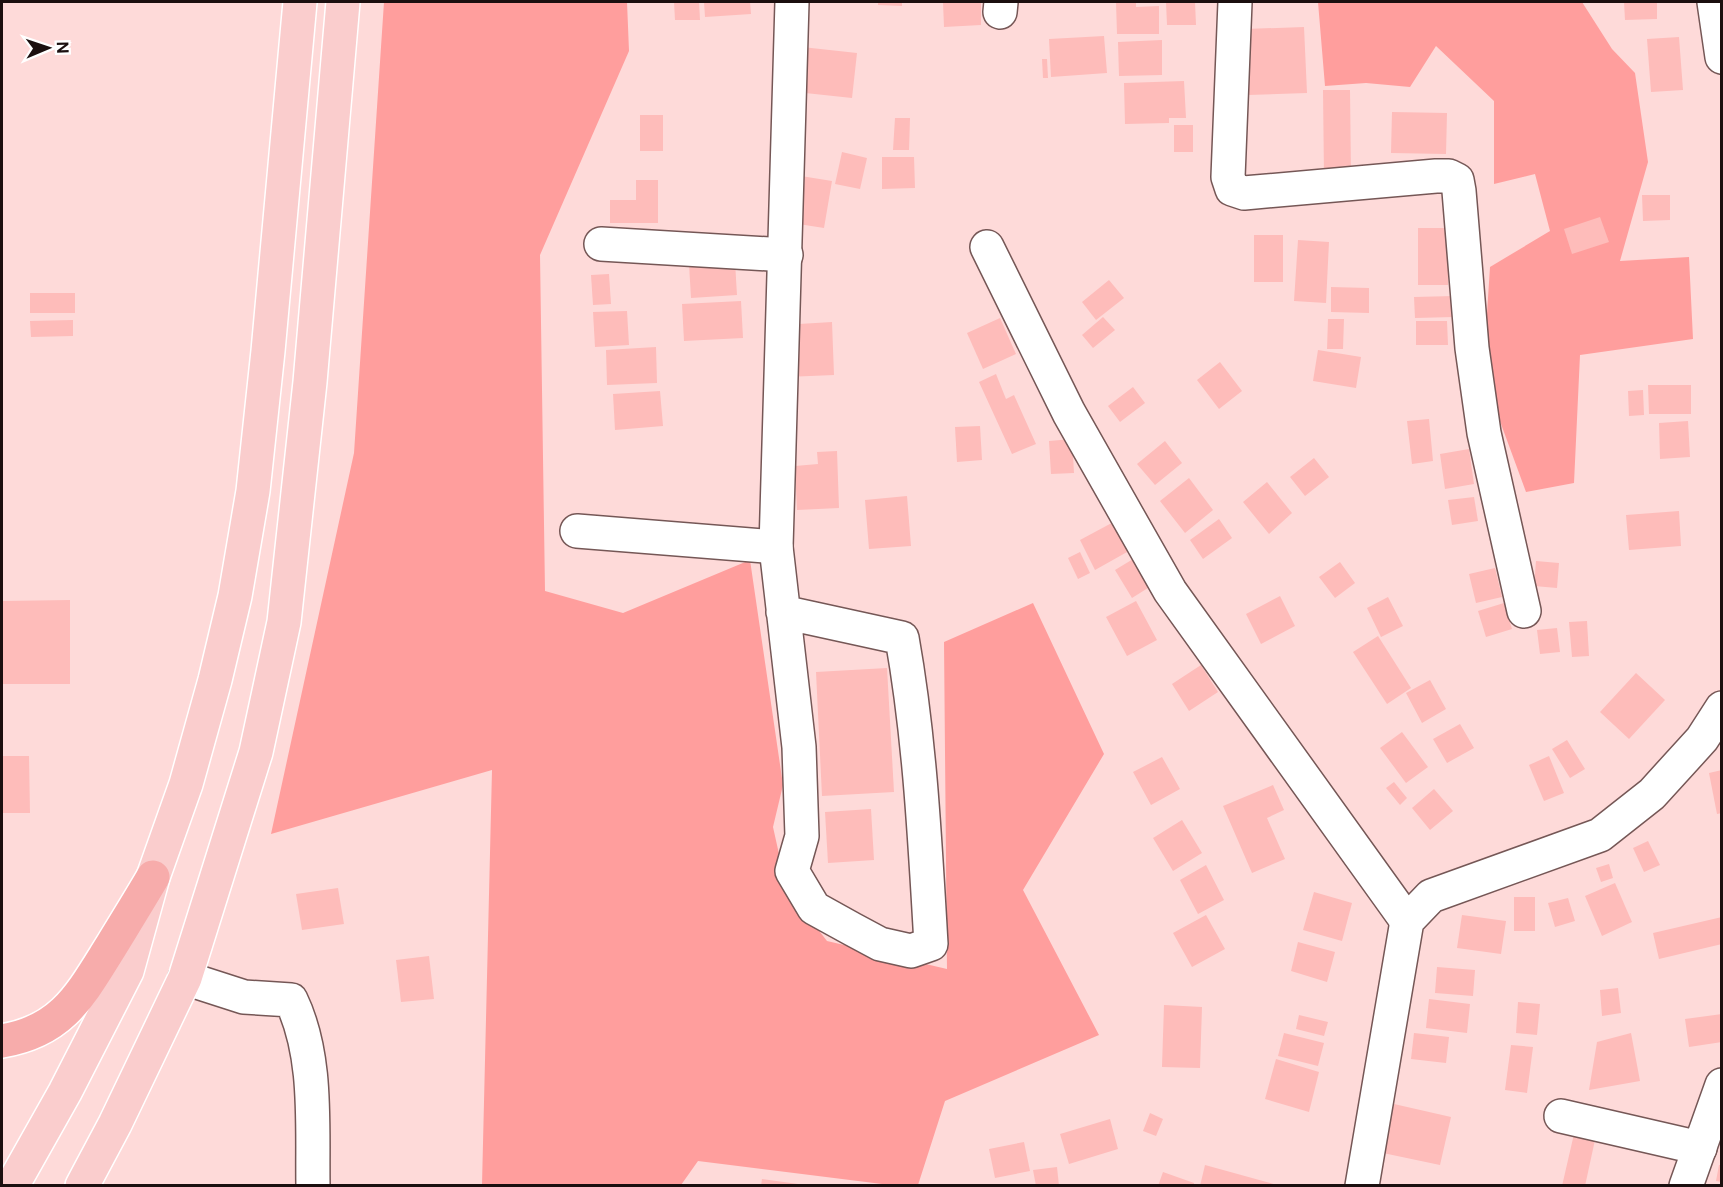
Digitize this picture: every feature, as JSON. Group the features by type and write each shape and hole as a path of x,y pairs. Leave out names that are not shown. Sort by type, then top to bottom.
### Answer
{"highway":[{"path":"2,1041 33,1033 59,1017 80,997 153,877"}],"main road":[{"path":"12,1185 65,1092 127,971 153,877 186,784 215,680 235,596 249,514 268,351 300,2"},
{"path":"82,1185 115,1124 185,978 256,752 284,622 310,382 343,2"}],"street":[{"path":"783,612 902,638 911,691 931,945 911,951 880,944 814,908 792,871 802,836 799,747 783,612 776,547 792,2"},
{"path":"1235,2 1228,177 1233,189 1244,193 1436,176 1449,176 1457,180 1472,348 1484,433 1524,611"},
{"path":"1714,2 1722,57"},
{"path":"601,244 786,255"},
{"path":"987,247 1069,413 1170,591 1407,921"},
{"path":"577,531 776,547"},
{"path":"1362,1185 1407,921 1431,896 1600,835 1652,794 1702,739 1722,708"},
{"path":"185,978 244,998 291,1000 304,1032 307,1051 311,1098 313,1185"},
{"path":"1686,1185 1722,1085"},
{"path":"1561,1116 1700,1148"}],"shaded area":[{"path":"384,2 627,2 629,51 540,255 545,591 623,613 750,560 783,785 773,827 787,890 827,941 947,969 944,642 1033,603 1104,754 1023,890 1099,1035 945,1101 918,1185 890,1185 698,1161 681,1185 482,1185 492,770 271,834 354,453"},
{"path":"1318,2 1582,2 1612,49 1635,73 1648,162 1620,261 1689,257 1693,339 1580,355 1574,483 1526,492 1483,375 1490,267 1550,231 1535,174 1494,184 1494,101 1436,46 1410,87 1366,83 1325,86"}],"building":[{"path":"674,2 699,2 700,20 675,20"},
{"path":"704,2 750,2 751,14 705,17"},
{"path":"878,2 902,2 902,6 878,5"},
{"path":"943,2 981,2 981,25 944,27"},
{"path":"1116,2 1136,2 1136,7 1159,6 1159,34 1117,34"},
{"path":"1166,2 1195,2 1196,25 1167,25"},
{"path":"1624,2 1657,2 1657,19 1625,20"},
{"path":"1304,27 1307,93 1248,95 1245,29"},
{"path":"1104,36 1107,73 1051,77 1049,39"},
{"path":"1679,37 1683,90 1651,92 1647,39"},
{"path":"1162,40 1162,75 1119,76 1118,42"},
{"path":"802,47 857,53 852,98 796,92"},
{"path":"1042,59 1047,59 1048,78 1043,78"},
{"path":"1184,81 1186,118 1169,118 1169,123 1125,124 1124,83"},
{"path":"1323,90 1350,90 1351,176 1324,177"},
{"path":"1392,112 1447,113 1446,154 1391,153"},
{"path":"640,115 663,115 663,151 640,151"},
{"path":"895,118 910,118 909,150 893,150"},
{"path":"1174,125 1193,125 1193,152 1174,152"},
{"path":"842,152 867,158 860,189 835,184"},
{"path":"882,157 914,157 915,188 882,189"},
{"path":"801,176 832,181 824,228 792,223"},
{"path":"636,180 658,180 658,223 610,223 610,200 636,200"},
{"path":"1642,195 1670,195 1670,220 1643,221"},
{"path":"1600,217 1609,242 1572,254 1564,229"},
{"path":"1418,228 1448,228 1448,285 1418,285"},
{"path":"1254,235 1283,235 1283,282 1254,282"},
{"path":"1298,240 1329,242 1326,303 1294,301"},
{"path":"735,262 737,295 691,298 689,264"},
{"path":"609,274 611,304 593,305 591,275"},
{"path":"1109,280 1124,298 1096,320 1082,302"},
{"path":"1331,287 1369,288 1369,313 1331,312"},
{"path":"30,293 75,293 75,313 30,313"},
{"path":"1454,296 1454,317 1415,318 1414,297"},
{"path":"741,301 743,338 684,341 682,304"},
{"path":"627,311 629,345 595,347 593,312"},
{"path":"1103,317 1115,330 1093,348 1082,335"},
{"path":"1000,318 1016,354 983,369 967,333"},
{"path":"1328,319 1344,319 1343,349 1327,349"},
{"path":"73,320 73,336 31,337 30,321"},
{"path":"1416,321 1447,321 1448,345 1416,345"},
{"path":"832,322 834,375 786,377 785,342 800,342 799,324"},
{"path":"656,347 657,383 607,385 606,350"},
{"path":"1318,350 1361,357 1356,388 1313,381"},
{"path":"1220,362 1242,391 1219,409 1197,380"},
{"path":"996,374 1006,399 1014,395 1036,444 1012,454 979,382"},
{"path":"1648,385 1691,385 1691,414 1649,414"},
{"path":"1133,387 1145,403 1120,422 1108,406"},
{"path":"1643,390 1644,415 1629,416 1628,391"},
{"path":"660,391 663,426 615,430 613,394"},
{"path":"1429,419 1433,461 1412,464 1407,421"},
{"path":"1688,421 1690,457 1660,459 1659,423"},
{"path":"980,426 982,460 957,462 955,427"},
{"path":"1072,439 1074,473 1051,474 1049,441"},
{"path":"1165,441 1182,463 1155,485 1137,464"},
{"path":"1469,449 1474,484 1445,489 1440,454"},
{"path":"837,451 839,508 797,510 795,466 818,464 817,452"},
{"path":"1314,458 1329,477 1305,496 1290,477"},
{"path":"1189,478 1213,510 1185,533 1160,501"},
{"path":"1267,482 1292,513 1269,534 1243,502"},
{"path":"907,496 911,546 869,549 865,500"},
{"path":"1474,497 1478,521 1452,525 1448,500"},
{"path":"1679,511 1681,546 1629,550 1626,515"},
{"path":"1121,518 1136,547 1095,570 1080,540"},
{"path":"1219,519 1232,538 1203,559 1190,540"},
{"path":"1080,552 1090,573 1078,579 1068,558"},
{"path":"1143,553 1159,581 1132,598 1115,570"},
{"path":"1536,561 1559,563 1557,588 1534,586"},
{"path":"1340,562 1355,583 1335,598 1319,577"},
{"path":"1495,568 1502,597 1476,603 1469,574"},
{"path":"1280,596 1295,626 1261,644 1246,614"},
{"path":"1388,597 1403,626 1381,637 1367,608"},
{"path":"70,600 70,684 3,684 2,601"},
{"path":"1136,601 1157,640 1127,656 1106,617"},
{"path":"1504,603 1512,629 1486,637 1478,611"},
{"path":"1587,621 1589,656 1572,657 1569,622"},
{"path":"1557,628 1560,652 1540,654 1537,630"},
{"path":"1378,636 1411,688 1387,704 1353,652"},
{"path":"1201,665 1218,692 1189,711 1172,684"},
{"path":"887,668 894,792 822,796 816,672"},
{"path":"1636,673 1665,700 1629,739 1600,712"},
{"path":"1430,680 1446,709 1422,723 1406,693"},
{"path":"1460,724 1474,748 1447,763 1433,739"},
{"path":"1402,732 1428,767 1406,783 1380,748"},
{"path":"1567,740 1585,769 1570,778 1552,749"},
{"path":"2,756 29,756 30,813 2,813"},
{"path":"1549,756 1564,793 1544,801 1529,765"},
{"path":"1162,757 1180,789 1151,805 1133,772"},
{"path":"1722,770 1722,813 1717,814 1709,773"},
{"path":"1394,782 1407,798 1400,805 1386,788"},
{"path":"1273,785 1284,810 1267,818 1285,859 1252,873 1223,806"},
{"path":"1434,789 1453,811 1430,830 1412,808"},
{"path":"871,809 874,860 828,863 825,812"},
{"path":"1182,820 1202,853 1173,871 1153,838"},
{"path":"1648,841 1660,865 1644,872 1633,848"},
{"path":"1609,864 1613,878 1601,882 1596,868"},
{"path":"1206,865 1224,900 1198,914 1180,880"},
{"path":"1615,883 1632,922 1602,936 1585,896"},
{"path":"338,888 344,924 302,930 296,894"},
{"path":"1314,892 1352,903 1342,941 1303,930"},
{"path":"1514,897 1535,897 1535,931 1514,931"},
{"path":"1568,898 1575,921 1555,927 1548,903"},
{"path":"1206,915 1225,949 1192,967 1173,933"},
{"path":"1462,915 1506,921 1501,954 1457,948"},
{"path":"1722,917 1722,944 1659,959 1653,933"},
{"path":"1298,942 1335,952 1327,982 1291,971"},
{"path":"429,956 434,999 401,1002 396,960"},
{"path":"1437,967 1475,970 1473,996 1435,993"},
{"path":"1618,988 1621,1013 1602,1016 1600,990"},
{"path":"1429,999 1470,1004 1467,1033 1426,1028"},
{"path":"1518,1002 1540,1004 1537,1035 1516,1033"},
{"path":"1164,1005 1202,1007 1200,1068 1162,1067"},
{"path":"1722,1014 1722,1042 1689,1047 1685,1019"},
{"path":"1299,1015 1328,1022 1324,1036 1296,1029"},
{"path":"1284,1033 1324,1043 1318,1066 1278,1056"},
{"path":"1414,1033 1449,1037 1446,1063 1411,1059"},
{"path":"1631,1033 1640,1081 1589,1090 1597,1042"},
{"path":"1511,1045 1533,1047 1527,1093 1505,1090"},
{"path":"1276,1059 1319,1072 1309,1112 1265,1099"},
{"path":"1394,1104 1451,1117 1440,1165 1383,1153"},
{"path":"1150,1113 1163,1119 1156,1136 1143,1131"},
{"path":"1110,1119 1118,1149 1069,1164 1060,1134"},
{"path":"1577,1121 1598,1126 1585,1186 1562,1186"},
{"path":"1024,1142 1030,1171 995,1178 989,1149"},
{"path":"1205,1165 1277,1185 1277,1186 1200,1186"},
{"path":"1719,1165 1722,1165 1722,1182 1716,1181"},
{"path":"1057,1167 1059,1186 1036,1186 1033,1170"},
{"path":"1163,1172 1194,1183 1194,1186 1158,1186"},
{"path":"762,1179 798,1184 798,1186 761,1186"}]}
